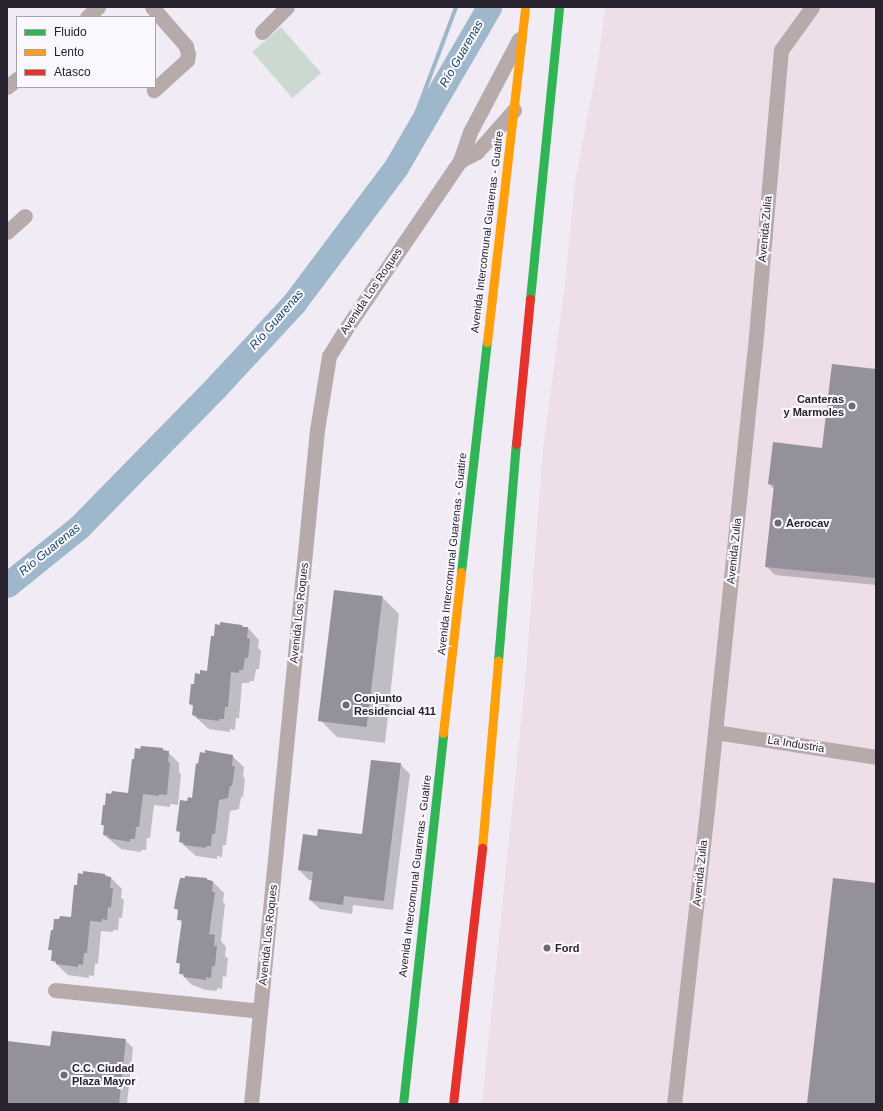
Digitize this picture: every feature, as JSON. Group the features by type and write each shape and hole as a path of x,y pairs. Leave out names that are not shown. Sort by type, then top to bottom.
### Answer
{"main road":[{"name":"Avenida Intercomunal Guarenas - Guatire","path":"403,1104 412,1009 525,7"},
{"path":"453,1104 485,822 518,420 559,7"}],"street":[{"path":"88,16 98,7"},
{"path":"152,7 186,46 188,54 187,60 154,90"},
{"path":"262,32 287,7"},
{"name":"Avenida Zulia","path":"674,1104 715,732 754,347 781,50 812,7"},
{"name":"Avenida Los Roques","path":"251,1104 317,430 329,356 344,330 460,161 470,132 486,98 523,31"},
{"path":"7,87 16,79"},
{"name":"Avenida Los Roques","path":"460,161 477,152 514,110"},
{"path":"7,232 25,216"},
{"name":"La Industria","path":"715,732 876,757"},
{"path":"55,990 260,1011"}],"shaded area":[{"path":"605,7 876,7 876,1104 482,1104 525,683 543,449 565,284 575,182 598,62"},
{"path":"281,27 321,73 292,98 252,52"}],"building":[{"path":"832,364 876,369 876,578 765,567 774,485 768,484 773,442 822,448"},
{"path":"334,590 383,596 367,727 318,721"},
{"path":"220,622 248,627 247,638 250,639 248,658 245,658 243,670 239,670 239,673 231,672 228,707 225,707 224,719 219,719 219,721 197,718 197,716 192,715 193,705 189,704 191,684 194,684 195,673 200,674 200,670 207,671 211,636 214,636 215,624 220,625"},
{"path":"141,746 163,748 163,750 169,751 168,762 170,762 167,795 159,794 159,796 143,794 139,827 136,827 135,839 130,839 130,842 108,838 109,836 103,835 104,825 101,825 106,793 111,794 112,791 128,793 132,759 134,759 135,748 140,749"},
{"path":"205,750 233,755 232,766 235,766 232,786 230,786 228,798 219,800 215,834 212,834 211,846 206,846 206,848 184,845 184,843 179,842 180,832 176,831 180,800 187,801 188,797 192,798 196,763 198,764 200,752 205,753"},
{"path":"371,760 401,763 384,901 344,896 343,905 309,900 313,872 298,870 303,834 317,836 318,829 362,834"},
{"path":"83,871 105,874 105,876 111,877 110,888 113,888 111,908 108,907 107,920 102,919 102,922 90,921 87,953 84,953 83,965 78,964 78,967 56,964 56,961 51,961 52,950 48,950 54,919 59,919 60,916 71,917 74,885 77,885 78,873 83,874"},
{"path":"185,876 207,878 207,880 213,881 212,892 215,892 209,934 215,935 214,946 217,946 215,966 212,966 211,978 206,977 206,980 184,977 184,974 179,974 180,963 176,963 182,920 177,920 178,909 174,909 180,878 185,878"},
{"path":"833,878 876,883 876,1104 807,1104"},
{"name":"C.C. Ciudad Plaza Mayor","path":"52,1031 126,1039 119,1104 7,1104 7,1041 50,1046"}],"waterway":[{"path":"396,167 456,7"},
{"name":"Río Guarenas","path":"7,585 79,527 216,387 294,303 396,167 489,7"}],"traffic: fast":[{"path":"530,299 559,7"},
{"path":"461,572 487,342"},
{"path":"498,661 516,444"},
{"path":"403,1104 443,733"}],"traffic: slow":[{"path":"487,342 525,7"},
{"path":"443,733 461,572"},
{"path":"482,848 498,661"}],"traffic: jam":[{"path":"516,444 530,299"},
{"path":"453,1104 482,848"}],"place":[{"name":"Canteras y Marmoles","path":"852,406"},
{"name":"Aerocav","path":"778,523"},
{"name":"Conjunto Residencial 411","path":"346,705"},
{"name":"Ford","path":"547,948"},
{"name":"C.C. Ciudad Plaza Mayor","path":"64,1075"}]}
